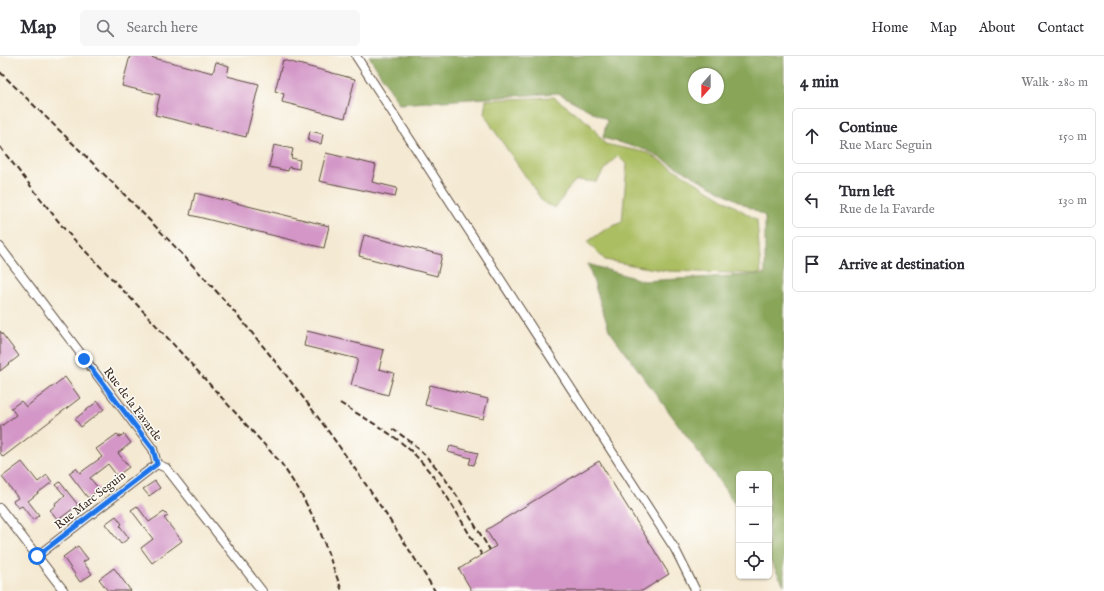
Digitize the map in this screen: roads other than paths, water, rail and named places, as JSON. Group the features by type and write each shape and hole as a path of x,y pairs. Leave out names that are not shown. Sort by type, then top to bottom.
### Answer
{"street":[{"path":"356,56 675,549 696,591"},
{"name":"Rue de la Favarde","path":"0,247 153,449 157,464"},
{"path":"157,464 166,468 172,474 262,591"},
{"name":"Rue Marc Seguin","path":"37,556 157,464"},
{"path":"0,508 64,591"}],"railway":[{"path":"0,72 171,242 254,335 336,442 387,515 435,591"},
{"path":"0,147 66,231 144,312 281,463 300,492 318,526 342,591"},
{"path":"340,403 395,438 422,462 441,487 482,555"},
{"path":"392,429 409,440 436,468 459,499 490,550"}]}
